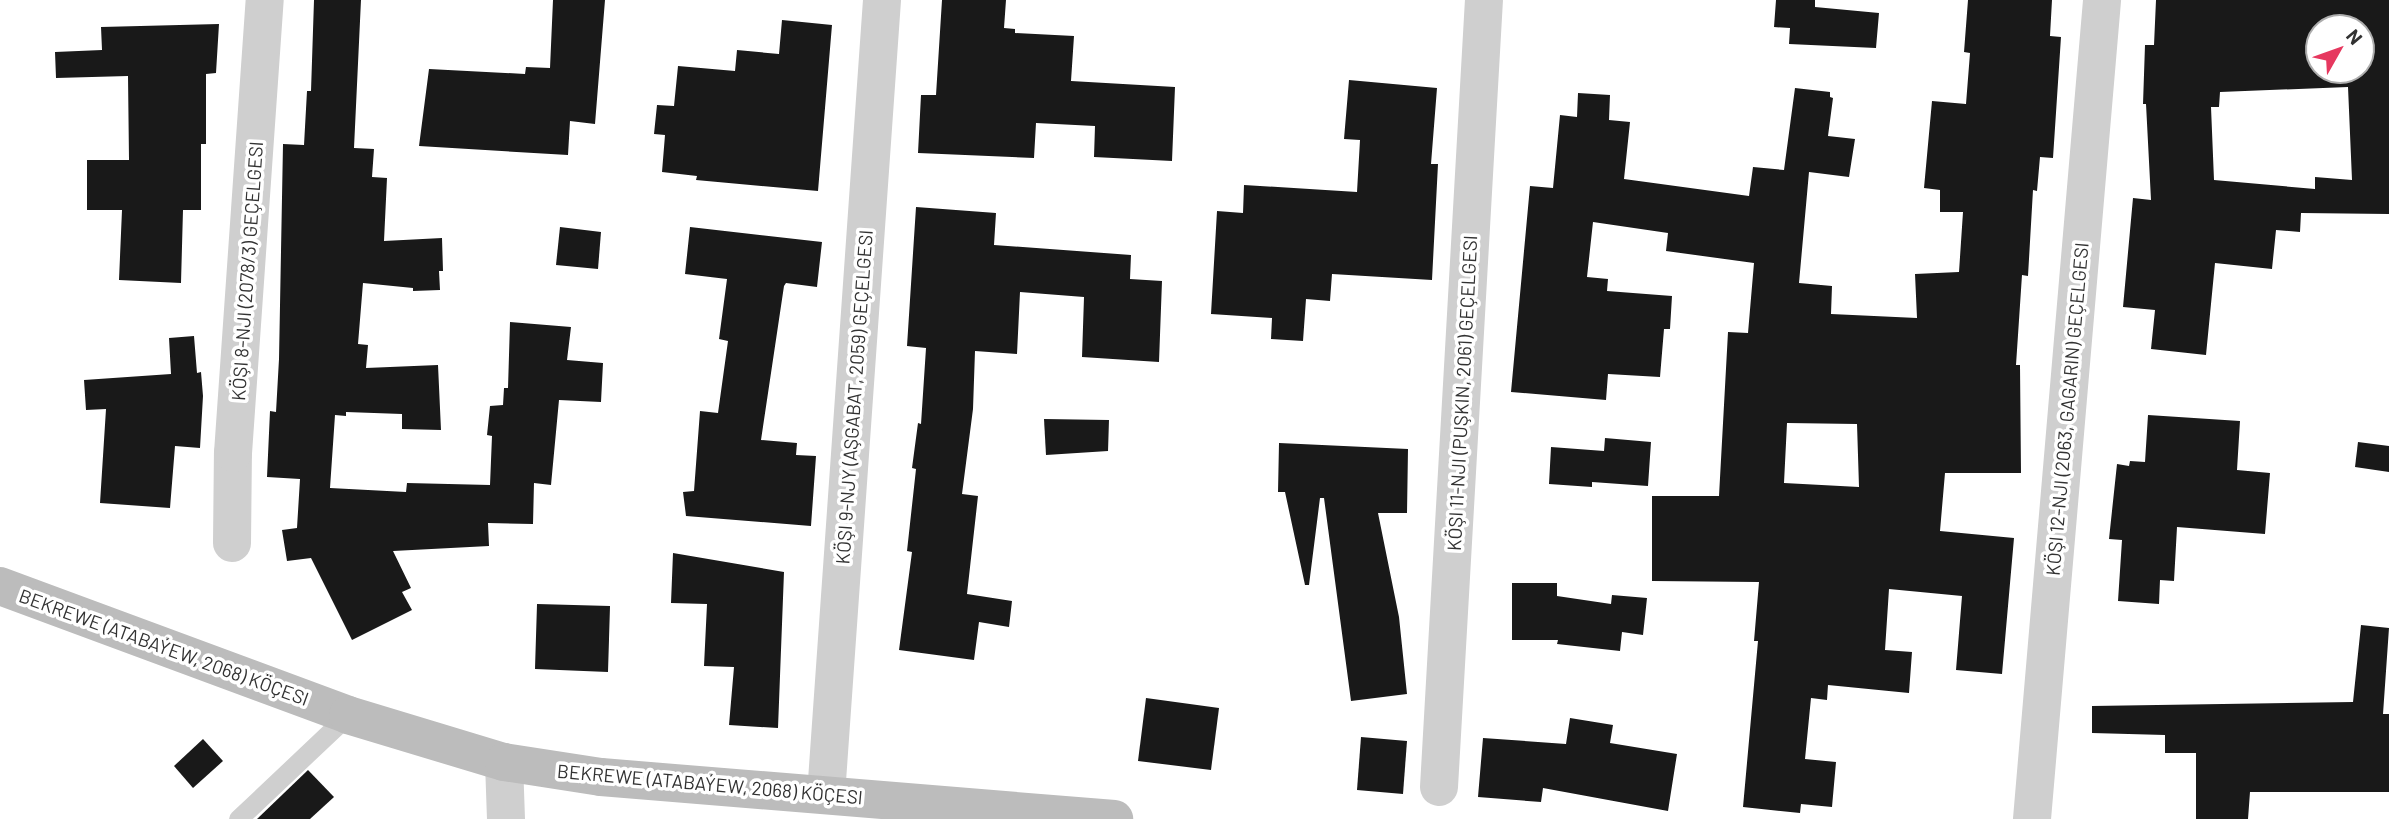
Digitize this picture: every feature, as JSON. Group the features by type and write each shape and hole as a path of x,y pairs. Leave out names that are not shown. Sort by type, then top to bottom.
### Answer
{"main road":[{"name":"BEKREWE (ATABAÝEW, 2068) KÖÇESI","path":"0,586 348,715 503,762 601,777 1114,819"}],"street":[{"name":"KÖŞI 8-NJI (2078/3) GEÇELGESI","path":"232,543 233,453 265,0"},
{"name":"KÖŞI 9-NJY (AŞGABAT, 2059) GEÇELGESI","path":"826,795 882,0"},
{"name":"KÖŞI 11-NJI (PUŞKIN, 2061) GEÇELGESI","path":"1439,787 1484,0"},
{"name":"KÖŞI 12-NJI (2063, GAGARIN) GEÇELGESI","path":"2032,819 2102,0"},
{"path":"503,762 506,819"}],"lane":[{"path":"238,819 348,715"}],"building":[{"path":"314,0 361,0 354,148 374,149 372,177 387,178 384,241 442,238 443,271 439,271 440,290 413,291 413,288 363,283 358,344 368,345 366,368 438,365 441,430 402,429 402,414 346,412 346,416 335,415 330,488 406,492 407,483 490,485 492,436 487,435 490,406 503,405 504,388 508,388 510,322 571,327 567,360 603,363 601,402 559,400 551,485 534,483 533,524 488,523 489,546 393,551 411,588 402,592 412,610 352,640 311,558 287,561 282,530 297,528 300,479 267,477 270,411 276,412 279,359 283,144 304,145 307,91 311,91"},
{"path":"553,0 605,0 595,124 570,121 568,155 419,146 429,69 525,74 526,67 550,68"},
{"path":"942,0 1006,0 1004,28 1015,29 1015,33 1074,36 1071,81 1175,87 1172,161 1094,157 1095,126 1036,123 1034,158 918,153 921,95 936,95"},
{"path":"1776,0 1815,0 1815,7 1879,13 1876,48 1789,44 1790,28 1774,27"},
{"path":"1968,0 2052,0 2050,36 2061,37 2053,158 2040,157 2037,191 2033,190 2028,276 2022,275 2016,365 2020,365 2021,473 1945,473 1940,531 2014,538 2002,674 1956,670 1962,596 1889,589 1885,650 1912,652 1909,693 1828,685 1827,700 1811,698 1805,759 1836,762 1832,807 1801,804 1800,813 1743,807 1758,641 1754,641 1759,582 1652,581 1652,496 1719,496 1728,332 1748,333 1754,263 1666,251 1668,233 1593,222 1587,277 1608,279 1607,291 1672,296 1670,329 1664,329 1660,377 1608,374 1606,400 1511,392 1530,186 1553,188 1560,115 1577,117 1578,93 1610,95 1609,120 1630,122 1624,179 1749,196 1753,167 1784,170 1795,88 1830,92 1830,97 1833,98 1828,136 1855,139 1849,177 1809,172 1799,283 1832,286 1831,314 1917,318 1915,274 1959,272 1963,212 1940,212 1940,190 1924,188 1932,101 1966,104 1970,53 1964,52","holes":["1787,423 1857,424 1859,487 1784,483"]},
{"path":"2156,0 2389,0 2389,214 2301,213 2300,232 2276,230 2272,269 2215,263 2206,355 2151,349 2155,310 2123,307 2133,198 2151,200 2146,104 2143,104 2145,45 2154,45","holes":["2348,87 2352,180 2315,177 2315,189 2214,180 2211,107 2219,107 2220,92"]},
{"path":"782,20 832,25 818,191 696,180 697,176 662,172 665,135 654,134 657,105 674,106 678,66 735,71 737,50 779,54"},
{"path":"219,24 216,73 206,74 206,144 201,144 201,210 183,210 181,283 119,280 122,210 87,210 87,160 129,160 128,76 56,78 55,52 102,50 101,27"},
{"path":"1349,80 1437,88 1431,164 1438,164 1432,280 1332,274 1330,301 1306,299 1303,341 1271,339 1272,318 1211,314 1217,211 1243,213 1244,185 1357,192 1360,140 1344,139"},
{"path":"916,207 996,213 994,245 1131,255 1130,279 1162,281 1159,362 1082,357 1084,297 1020,292 1017,354 975,351 973,409 962,494 978,496 967,594 1012,601 1009,627 979,622 974,660 899,650 912,552 907,551 916,469 912,468 918,423 921,424 926,348 907,346"},
{"path":"560,227 601,232 598,269 556,265"},
{"path":"690,227 822,242 817,287 786,283 784,286 761,440 797,443 796,455 816,456 811,526 686,516 683,492 694,491 700,411 718,413 728,341 719,339 727,279 685,274"},
{"path":"194,336 197,373 201,372 203,396 200,448 175,446 170,508 100,503 106,409 86,410 84,380 171,374 169,338"},
{"path":"2148,415 2240,421 2237,470 2270,473 2265,534 2177,527 2174,581 2160,580 2159,604 2118,601 2122,540 2109,539 2117,464 2129,466 2130,461 2145,462"},
{"path":"1044,419 1109,420 1108,451 1046,455"},
{"path":"1605,438 1651,442 1648,486 1592,482 1592,487 1549,484 1551,447 1604,451"},
{"path":"2358,442 2389,446 2389,472 2355,467"},
{"path":"1279,443 1408,449 1407,513 1378,513 1399,617 1407,694 1351,701 1324,498 1320,498 1309,585 1305,585 1285,492 1278,492"},
{"path":"673,553 784,572 778,728 729,725 734,667 704,666 707,604 671,603"},
{"path":"1512,583 1557,583 1557,596 1611,604 1612,595 1647,598 1643,635 1622,632 1620,651 1557,644 1558,640 1512,640"},
{"path":"537,604 610,606 608,672 535,669"},
{"path":"2361,625 2389,628 2383,714 2389,714 2389,792 2250,792 2248,819 2196,819 2196,753 2165,753 2165,735 2092,733 2092,706 2353,702"},
{"path":"1146,698 1219,708 1211,770 1138,761"},
{"path":"1570,718 1613,725 1610,743 1677,754 1668,811 1543,788 1541,802 1478,797 1483,738 1566,744"},
{"path":"1361,737 1407,741 1403,794 1357,790"},
{"path":"203,739 223,761 193,788 174,766"},
{"path":"308,770 334,797 310,819 257,819"}]}
